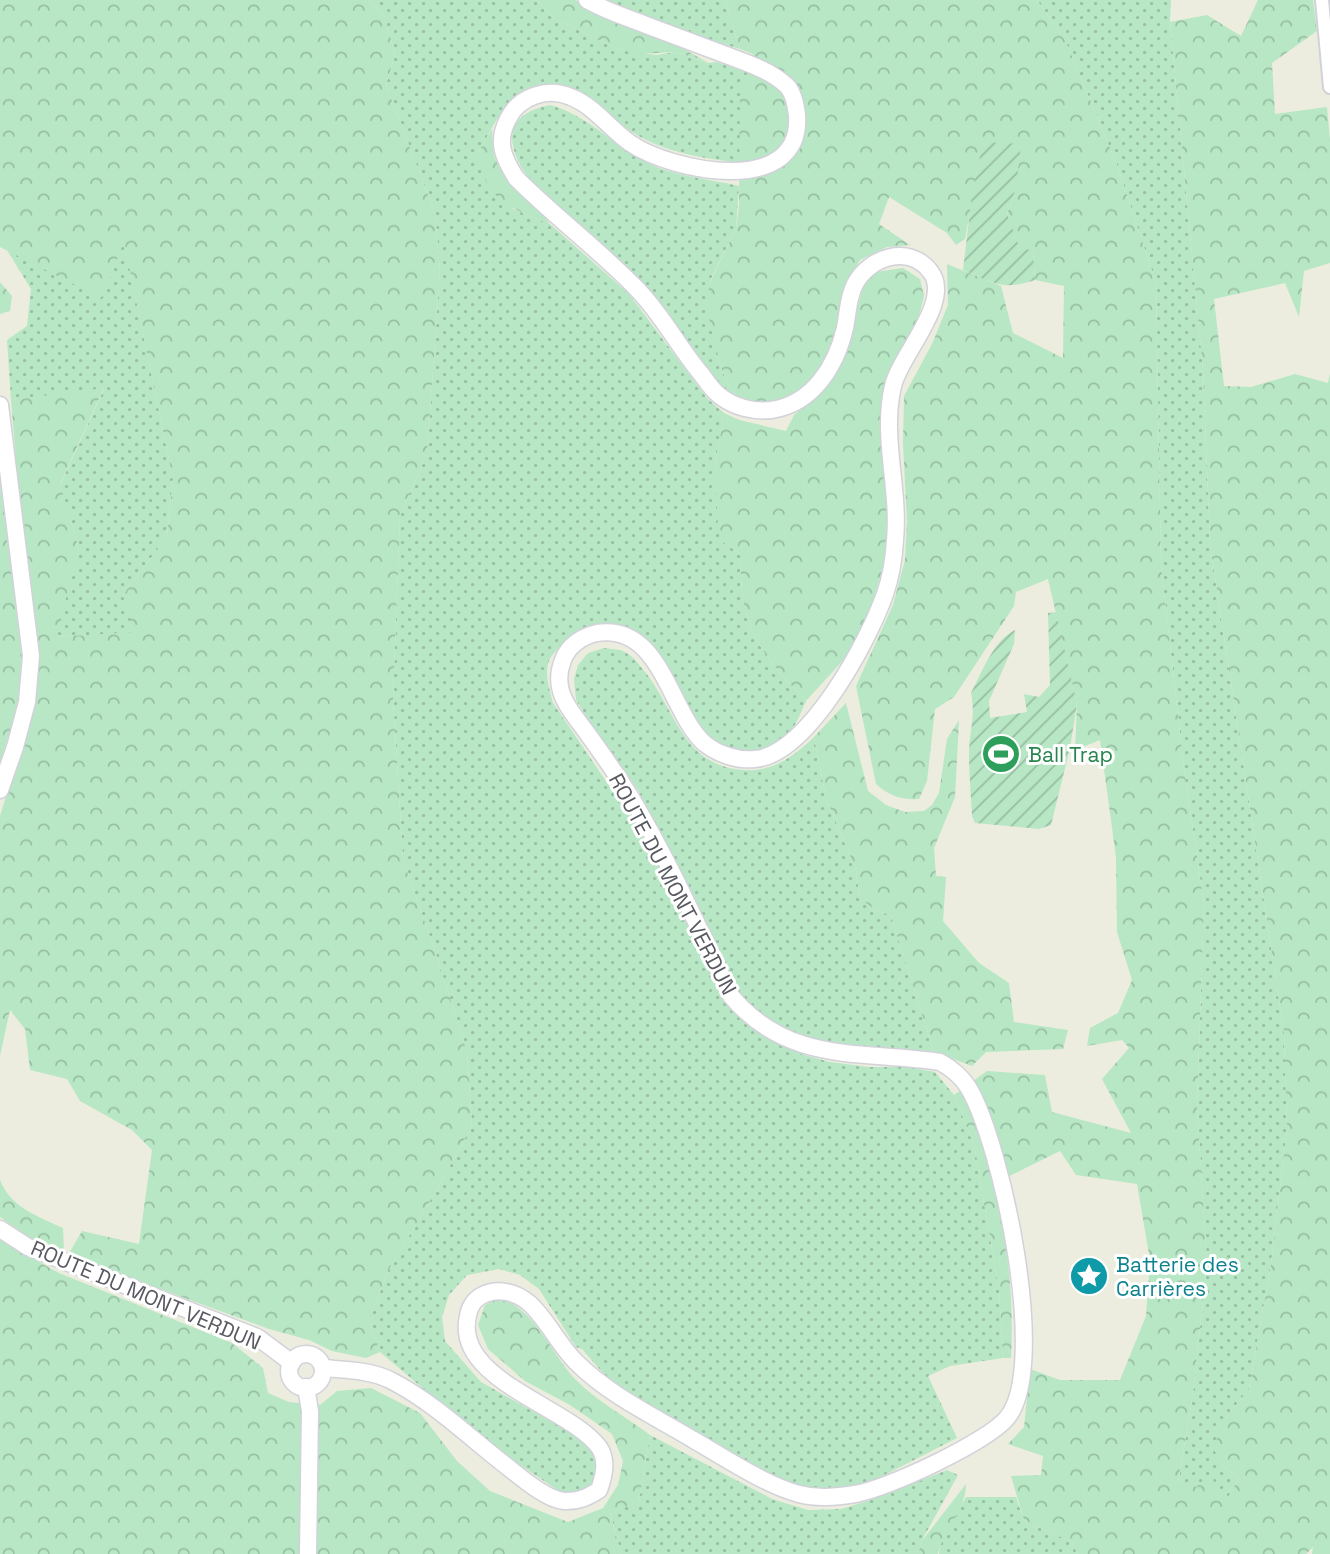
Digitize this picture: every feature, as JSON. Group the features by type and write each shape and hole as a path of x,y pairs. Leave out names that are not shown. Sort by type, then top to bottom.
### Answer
{"street":[{"name":"ROUTE DU MONT VERDUN","path":"323,1368 370,1373 393,1381 426,1402 532,1486 562,1501 584,1499 599,1490 605,1465 600,1448 575,1427 506,1383 486,1366 469,1345 465,1328 469,1308 481,1296 499,1291 515,1294 529,1303 574,1360 604,1387 745,1469 799,1494 830,1498 864,1493 963,1448 988,1434 1008,1417 1015,1402 1022,1373 1023,1316 1014,1236 985,1125 966,1083 940,1062 833,1052 782,1037 747,1014 732,996 635,804 566,703 558,684 566,653 582,637 613,633 643,646 662,673 690,726 706,745 730,757 757,759 779,751 801,735 844,677 886,591 896,537 889,423 891,400 894,382 903,361 927,322 936,298 934,275 925,265 909,258 891,255 869,265 855,283 849,299 839,348 829,372 803,398 785,407 767,411 748,410 719,395 639,290 516,178 502,155 502,130 511,112 526,99 548,92 572,97 600,116 631,144 663,159 695,167 748,171 775,163 789,151 798,130 796,109 789,87 761,68 587,0"},
{"path":"1322,0 1330,87"},
{"path":"0,405 31,656 27,702 0,790"},
{"name":"ROUTE DU MONT VERDUN","path":"0,1229 28,1247 257,1337 292,1363"},
{"path":"300,1355 315,1356 323,1368 323,1376 319,1382 306,1387 293,1381 290,1374 292,1363 300,1355"},
{"path":"306,1387 310,1411 308,1554"}],"green space":[{"path":"0,0 369,0 384,15 395,54 386,85 435,213 440,271 427,454 400,515 393,698 403,860 467,1052 472,1126 389,1269 369,1320 380,1352 366,1358 332,1351 309,1340 269,1329 68,1255 82,1231 139,1244 152,1150 132,1130 80,1101 67,1079 30,1070 25,1029 10,1010 0,1056 0,816 34,705 38,655 22,533 11,400 104,388 60,484 79,549 56,637 134,632 123,595 167,537 173,479 124,242 101,298 0,247"},
{"path":"369,0 537,0 555,19 621,50 656,55 676,52 749,73 740,97 740,163 698,157 658,145 632,132 579,92 559,85 540,85 516,96 499,117 477,154 513,209 550,224 629,294 707,398 724,413 715,466 723,542 741,554 743,600 755,636 764,652 806,701 790,731 772,745 754,752 722,745 696,721 669,670 647,641 629,630 603,624 577,631 566,639 551,657 547,677 553,703 648,843 724,995 745,1022 774,1042 801,1054 830,1062 869,1067 908,1067 935,1072 954,1095 974,1145 999,1290 1003,1358 950,1366 928,1376 957,1438 863,1486 830,1492 794,1486 723,1449 609,1380 582,1349 576,1347 539,1289 520,1275 499,1269 467,1275 449,1295 442,1317 445,1341 481,1382 566,1430 595,1451 600,1466 595,1486 583,1493 563,1494 484,1440 380,1352 369,1320 389,1269 472,1126 467,1052 403,860 393,698 400,515 427,454 440,271 435,213 386,85 395,54 384,15"},
{"path":"537,0 576,0 585,9 678,46 709,63 676,52 638,54 621,50 555,19"},
{"path":"603,0 725,0 740,49 684,32"},
{"path":"725,0 1037,0 1066,42 1116,162 1156,283 1161,565 1184,768 1204,905 1197,1105 1207,1263 1193,1393 1178,1483 1196,1487 1210,1476 1227,1499 1239,1478 1217,1461 1214,1445 1227,1416 1249,1389 1271,1264 1287,1129 1284,1033 1210,544 1203,370 1170,22 1207,15 1241,36 1258,0 1313,0 1317,31 1272,63 1275,114 1327,107 1330,140 1330,263 1304,271 1299,317 1285,283 1214,299 1224,386 1251,387 1295,374 1328,383 1330,373 1330,1554 1312,1554 1313,1547 1306,1554 1078,1554 1070,1541 1024,1520 1011,1476 1041,1475 1043,1456 1008,1444 1024,1427 1030,1369 1060,1380 1120,1380 1146,1316 1150,1260 1137,1184 1076,1175 1060,1151 993,1184 1003,1228 1011,1292 1011,1358 1003,1358 999,1290 974,1145 954,1095 987,1071 1045,1075 1052,1112 1131,1133 1102,1079 1129,1048 1122,1040 1087,1046 1090,1028 1118,1013 1132,980 1117,932 1116,857 1100,740 1075,750 1077,704 1048,579 1016,592 1014,606 954,697 935,709 927,781 919,799 896,796 876,784 856,686 893,605 905,560 907,521 903,444 904,396 932,344 948,305 947,264 1001,286 1013,333 1063,358 1064,286 1035,280 1033,250 1020,250 1007,214 1016,188 983,142 965,239 956,245 947,233 889,197 879,224 910,245 887,247 860,260 849,279 832,350 824,370 800,394 762,405 737,397 727,383 720,364 706,306 710,282 736,229 739,206 740,97 753,54 740,49"},
{"path":"1037,0 1171,0 1170,22 1203,370 1210,544 1284,1033 1287,1129 1271,1264 1249,1389 1227,1416 1217,1461 1239,1478 1227,1499 1196,1487 1178,1484 1193,1393 1207,1263 1197,1105 1204,905 1184,768 1161,565 1156,283 1116,162 1066,42"},
{"path":"550,105 579,117 631,153 659,168 739,186 736,229 710,281 720,364 727,383 737,397 720,386 643,282 533,184 524,172 513,147 515,126 533,110"},
{"path":"492,129 494,155 500,168 550,224 511,207 494,193 487,183 477,154"},
{"path":"983,142 1021,144 1016,188 1007,214 1020,249 1033,250 1035,280 1006,285 991,282 963,270 972,194"},
{"path":"124,241 173,479 167,537 123,595 135,633 55,637 79,549 60,485 104,389 11,400 7,340 27,326 31,289 7,250 101,297"},
{"path":"903,268 920,279 924,296 919,316 895,359 882,394 881,441 888,518 885,561 871,607 846,657 806,701 764,652 755,636 743,600 741,554 723,542 718,527 715,466 724,413 739,420 786,431 794,415 822,391 834,376 844,356 863,287 876,272"},
{"path":"0,282 12,296 10,311 0,314"},
{"path":"0,480 22,656 18,703 0,764"},
{"path":"1056,612 1077,704 1070,748 1051,825 1039,829 975,823 972,816 969,762 973,709 971,693 994,649 1015,630 1014,644 989,701 990,718 1027,712 1024,694 1039,697 1050,685 1048,613"},
{"path":"604,648 620,650 635,659 692,746 722,766 753,770 773,766 791,757 814,737 826,798 856,870 860,899 891,916 934,1052 839,1047 815,1042 793,1035 753,1010 736,989 638,790 576,700 574,679 578,665 588,653"},
{"path":"846,703 868,791 886,805 905,812 924,811 932,805 939,793 947,739 959,720 955,797 934,848 936,876 946,877 943,921 979,963 1009,983 1014,1022 1068,1030 1063,1049 986,1052 972,1066 934,1052 891,916 860,899 856,870 826,798 814,737"},
{"path":"0,1180 18,1204 63,1228 64,1253 30,1238 0,1217"},
{"path":"0,1240 59,1273 232,1343 263,1368 268,1393 289,1402 320,1405 337,1391 371,1388 420,1413 457,1461 490,1491 568,1522 603,1508 618,1485 623,1461 612,1434 570,1405 525,1381 488,1349 478,1325 485,1305 499,1298 512,1304 533,1322 584,1388 650,1435 639,1501 610,1513 621,1554 0,1554"},
{"path":"650,1435 772,1499 808,1510 841,1509 947,1470 958,1475 921,1542 919,1554 621,1554 610,1512 639,1501"},
{"path":"966,1484 959,1511 938,1554 919,1554 921,1542"},
{"path":"966,1497 1016,1497 1024,1520 1070,1541 1078,1554 939,1554 941,1540"}],"place":[{"name":"Ball Trap","path":"1001,754"},
{"name":"Batterie des Carrières","path":"1089,1276"}]}
